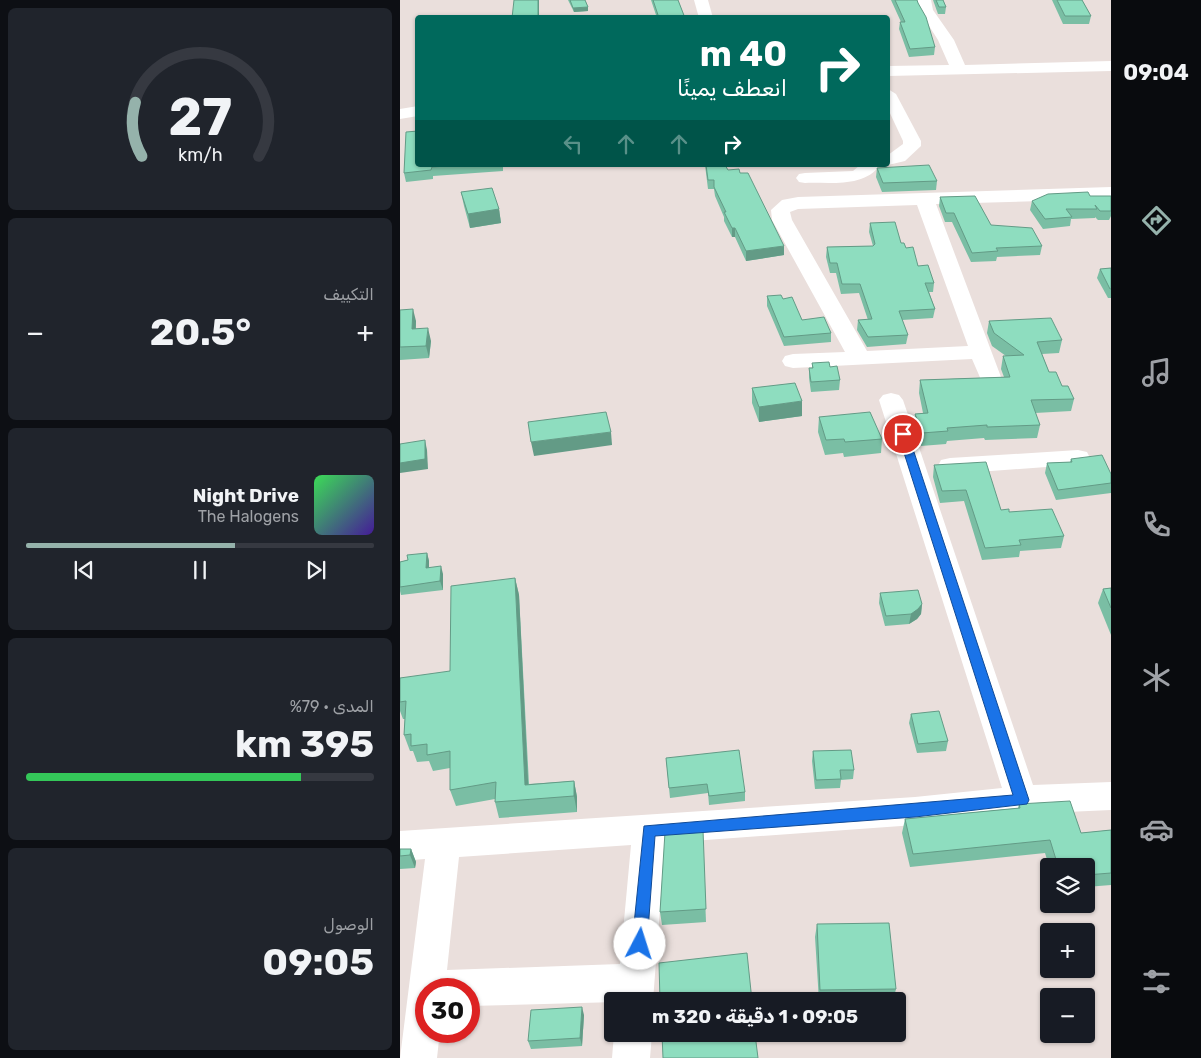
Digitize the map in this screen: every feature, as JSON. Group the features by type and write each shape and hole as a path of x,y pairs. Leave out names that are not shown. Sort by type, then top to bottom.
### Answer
{"street":[{"path":"701,0 705,15"},
{"path":"924,0 926,10 946,40 959,69"},
{"path":"890,71 1111,66"},
{"path":"890,98 912,140 912,146 899,157 890,159"},
{"path":"400,114 415,112"},
{"path":"805,178 854,176 861,174 869,167"},
{"path":"859,357 782,220 780,210 783,207 798,203 1111,193"},
{"path":"925,200 990,377"},
{"path":"793,361 981,352"},
{"path":"891,400 1022,800"},
{"path":"914,468 1078,458"},
{"path":"400,846 915,811 1022,800 1111,796"},
{"path":"480,990 636,992 649,830"},
{"path":"428,978 444,844"},
{"path":"631,1058 632,1042"},
{"path":"418,1058 420,1043"}],"building":[{"path":"514,0 538,0 538,15 512,15"},
{"path":"570,0 585,0 588,7 573,8"},
{"path":"653,0 678,0 684,15 658,15"},
{"path":"895,0 917,0 926,17 935,47 910,49 900,22 905,22"},
{"path":"936,0 943,0 946,7 939,7"},
{"path":"1057,0 1082,0 1091,16 1065,16"},
{"path":"415,131 415,167 432,167 431,170 404,173 406,132"},
{"path":"929,165 937,181 883,183 877,168"},
{"path":"706,167 726,167 728,170 739,169 740,173 748,173 784,246 746,251 735,228 732,228 724,212 726,212 714,187 714,180 708,180"},
{"path":"492,188 499,209 468,214 461,192"},
{"path":"1088,192 1090,196 1111,196 1111,211 1100,211 1095,205 1097,209 1066,209 1072,217 1045,219 1032,201 1048,194"},
{"path":"975,196 991,225 1032,228 1042,246 996,248 998,251 972,253 954,213 946,213 940,197"},
{"path":"895,222 901,243 904,243 906,248 913,247 918,266 928,265 934,283 925,283 935,309 899,311 908,335 868,337 858,320 872,319 860,284 842,284 837,263 830,263 827,247 873,246 875,244 870,223"},
{"path":"1111,268 1111,289 1110,289 1100,269"},
{"path":"781,295 783,299 792,297 802,320 824,317 831,333 784,337 767,296"},
{"path":"413,309 412,329 428,328 426,346 400,347 400,310"},
{"path":"1051,318 1062,340 1037,342 1049,372 1056,372 1062,386 1068,386 1074,399 1031,400 1040,425 987,427 987,425 947,428 948,431 922,433 915,414 928,413 920,380 1010,377 1003,356 1024,355 994,333 989,321"},
{"path":"829,362 830,367 837,366 840,380 811,382 809,368 813,368 812,363"},
{"path":"795,383 802,401 759,407 752,388"},
{"path":"606,412 611,432 531,442 528,422"},
{"path":"870,412 882,439 845,442 844,439 826,440 819,417"},
{"path":"425,440 425,459 400,463 400,444"},
{"path":"1102,455 1111,474 1111,483 1058,490 1047,463 1072,462 1071,459"},
{"path":"986,462 1001,510 1009,509 1009,512 1052,509 1064,536 1019,540 1021,545 985,548 966,490 942,491 934,465"},
{"path":"427,553 426,568 441,566 440,581 400,587 400,562 408,560 407,555"},
{"path":"515,578 525,785 574,781 574,796 495,802 496,782 450,790 450,751 427,755 427,744 411,746 411,734 404,735 406,701 400,702 400,678 450,671 451,586"},
{"path":"1111,588 1111,608 1103,589"},
{"path":"918,590 922,604 918,609 911,614 886,616 880,593"},
{"path":"939,711 948,741 918,744 911,714"},
{"path":"739,750 745,792 709,796 707,784 669,788 666,758"},
{"path":"851,750 854,770 840,770 841,779 816,780 813,751"},
{"path":"1070,801 1081,833 1111,830 1111,873 1095,874 1095,858 1056,858 1050,840 913,854 905,819 1020,808 1019,804"},
{"path":"703,830 706,909 660,912 665,832"},
{"path":"400,849 411,849 410,855 400,856"},
{"path":"889,923 896,989 820,990 817,924"},
{"path":"747,953 751,992 660,992 659,963"},
{"path":"582,1007 580,1038 528,1041 531,1010"},
{"path":"662,1042 756,1042 758,1058 663,1058"}],"route":[{"path":"640,944 649,830 915,811 1022,800 903,434"}]}
